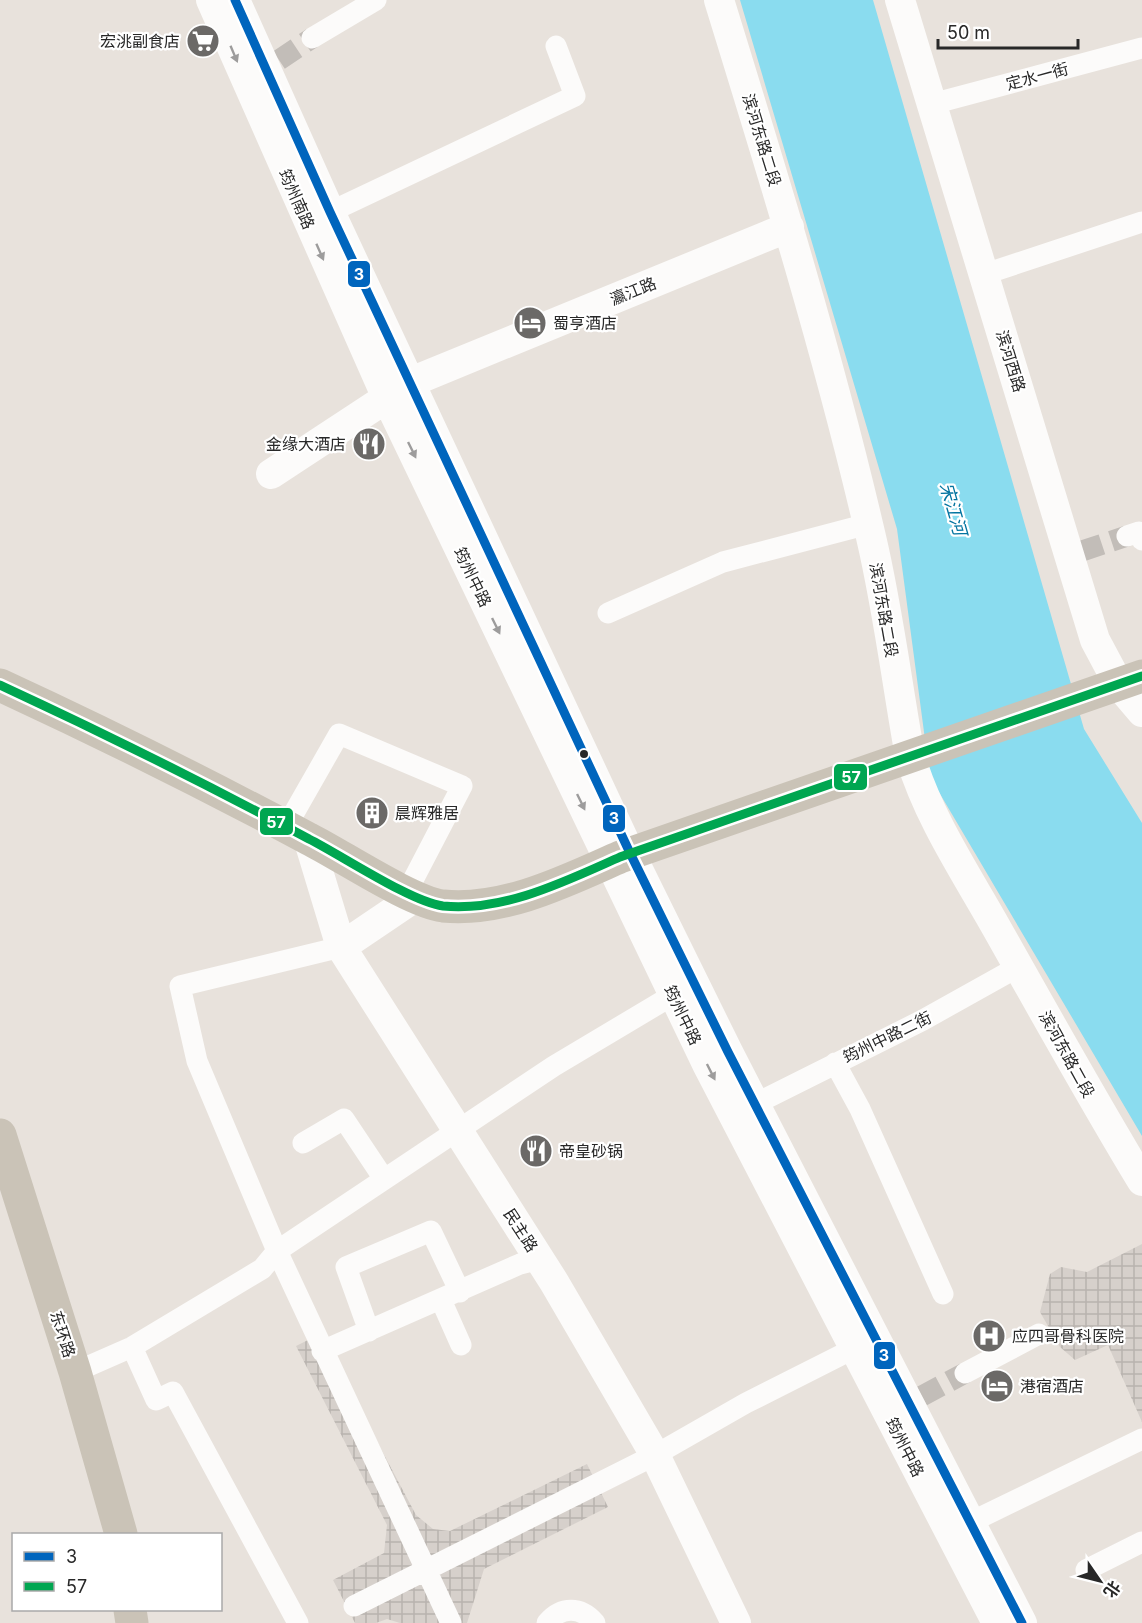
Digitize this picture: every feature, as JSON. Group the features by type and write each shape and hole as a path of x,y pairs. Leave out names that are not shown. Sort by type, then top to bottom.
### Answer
{"main road":[{"path":"0,685 297,832 415,897 440,905 491,905 567,881 620,858 1085,694 1131,680"},
{"name":"东环路","path":"0,1135 75,1372 121,1533"}],"street":[{"name":"筠州南路","path":"211,0 399,390"},
{"name":"筠州南路","path":"235,0 273,65 399,390"},
{"path":"312,38 376,0"},
{"name":"滨河东路二段","path":"719,0 789,227 868,524 910,756 916,776 940,827 1018,967 1096,1106 1142,1180"},
{"name":"滨河西路","path":"900,0 985,274 1076,553 1095,640 1131,680 1142,712"},
{"path":"330,212 575,96 556,46"},
{"name":"定水一街","path":"932,104 1142,48"},
{"path":"985,274 1142,222"},
{"name":"瀛江路","path":"271,474 399,390 789,227"},
{"name":"筠州中路","path":"399,390 620,858 916,1399 971,1522 1022,1623"},
{"path":"608,613 723,562 868,524"},
{"path":"297,832 339,734 462,786 412,882 415,897 341,947 180,986 197,1061 277,1251 451,1623"},
{"name":"民主路","path":"297,832 341,947 540,1259 655,1455 736,1623"},
{"name":"筠州中路","path":"620,858 673,995 997,1623"},
{"name":"筠州中路二街","path":"755,1104 923,1020 1018,967"},
{"path":"75,1372 132,1347 262,1269 277,1251 384,1179 554,1066 673,995"},
{"path":"835,1063 860,1109 943,1294"},
{"path":"303,1143 344,1119 384,1179"},
{"path":"369,1331 346,1267 431,1231 460,1292"},
{"path":"322,1351 520,1264 540,1259"},
{"path":"441,1300 461,1346"},
{"path":"964,1373 1040,1334"},
{"path":"132,1347 156,1400 172,1392 298,1623"},
{"path":"354,1606 655,1455 746,1403 855,1348"},
{"path":"971,1522 1142,1439"},
{"path":"1086,1570 1142,1542"},
{"path":"547,1623 553,1616 571,1609 588,1615 595,1623"}],"shaded area":[{"path":"1142,1244 1142,1422 1108,1345 1075,1360 1060,1347 1040,1312 1050,1274 1061,1267 1087,1272"},
{"path":"320,1334 416,1515 433,1529 450,1531 587,1464 608,1507 484,1569 467,1623 400,1623 387,1619 376,1623 355,1623 333,1580 384,1553 387,1525 296,1346"}],"water":[{"name":"宋江河","path":"740,0 873,0 1084,729 1142,823 1142,1136 930,777 897,529"}],"tunnel":[{"path":"279,60 312,38"},
{"path":"1082,551 1127,536"},
{"path":"922,1396 965,1373"}],"transit line":[{"name":"3","path":"235,0 330,212 630,853 728,1052 1022,1623"},
{"name":"57","path":"0,685 194,779 413,896 443,906 466,907 534,893 620,857 1142,676"}],"place":[{"name":"宏洮副食店","path":"203,41"},
{"name":"蜀亨酒店","path":"530,323"},
{"name":"金缘大酒店","path":"369,444"},
{"name":"晨辉雅居","path":"372,813"},
{"name":"帝皇砂锅","path":"536,1151"},
{"name":"应四哥骨科医院","path":"989,1336"},
{"name":"港宿酒店","path":"997,1386"}]}
